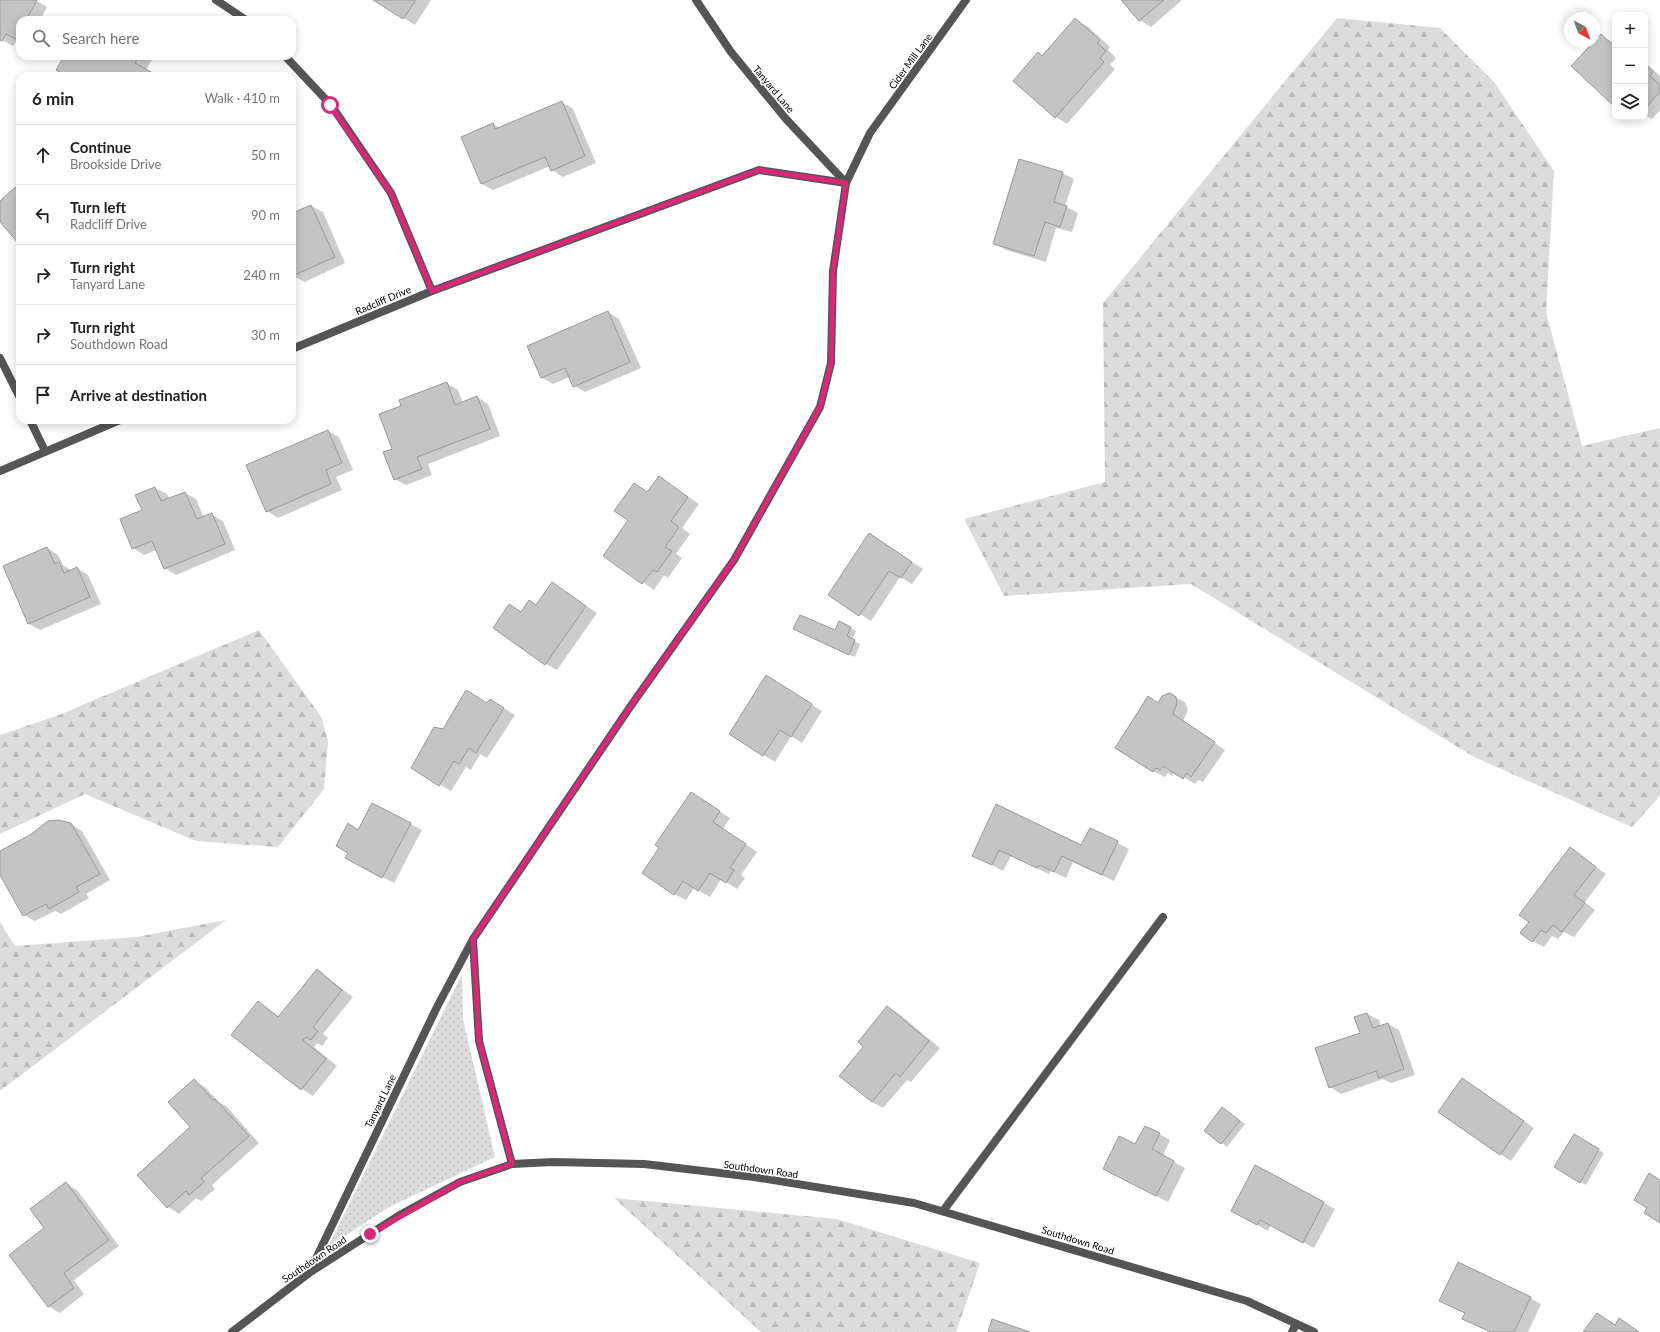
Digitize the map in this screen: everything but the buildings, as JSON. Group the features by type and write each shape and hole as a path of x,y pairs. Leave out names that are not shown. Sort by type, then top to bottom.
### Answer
{"street":[{"path":"216,0 240,16"},
{"name":"Tanyard Lane","path":"696,0 731,52 751,77 786,119 846,183"},
{"name":"Cider Mill Lane","path":"870,133 966,0"},
{"path":"289,60 330,105 391,193 432,291"},
{"name":"Tanyard Lane","path":"309,1273 437,1007 473,939 630,707 734,560 820,407 831,363 833,271 846,183 870,133"},
{"name":"Radcliff Drive","path":"296,347 432,291 759,170 846,183"},
{"path":"0,358 16,390"},
{"path":"32,424 45,451"},
{"path":"0,471 110,424"},
{"path":"942,1211 1163,916"},
{"path":"473,939 479,1041 512,1164"},
{"name":"Southdown Road","path":"232,1332 309,1273 398,1216 460,1182 512,1164 553,1162 644,1164 754,1177 914,1204 1247,1301 1314,1332"},
{"path":"1292,1332 1296,1324"}],"green space":[{"path":"1337,18 1440,28 1494,82 1554,171 1546,312 1582,446 1660,428 1660,796 1632,827 1474,757 1191,584 1004,596 964,519 1105,482 1103,303"},
{"path":"259,630 322,718 328,742 324,789 278,847 196,841 85,794 0,834 0,735 59,715"},
{"path":"226,920 0,1091 0,922 15,946 136,937"},
{"path":"462,974 463,1019 495,1157 389,1207 328,1247"},
{"path":"614,1198 837,1219 980,1263 956,1332 761,1332"}],"route":[{"path":"330,105 391,193 432,291 759,170 846,183 833,271 831,363 820,407 734,560 630,707 473,939 479,1041 512,1164 460,1182 398,1216 370,1234"}]}
